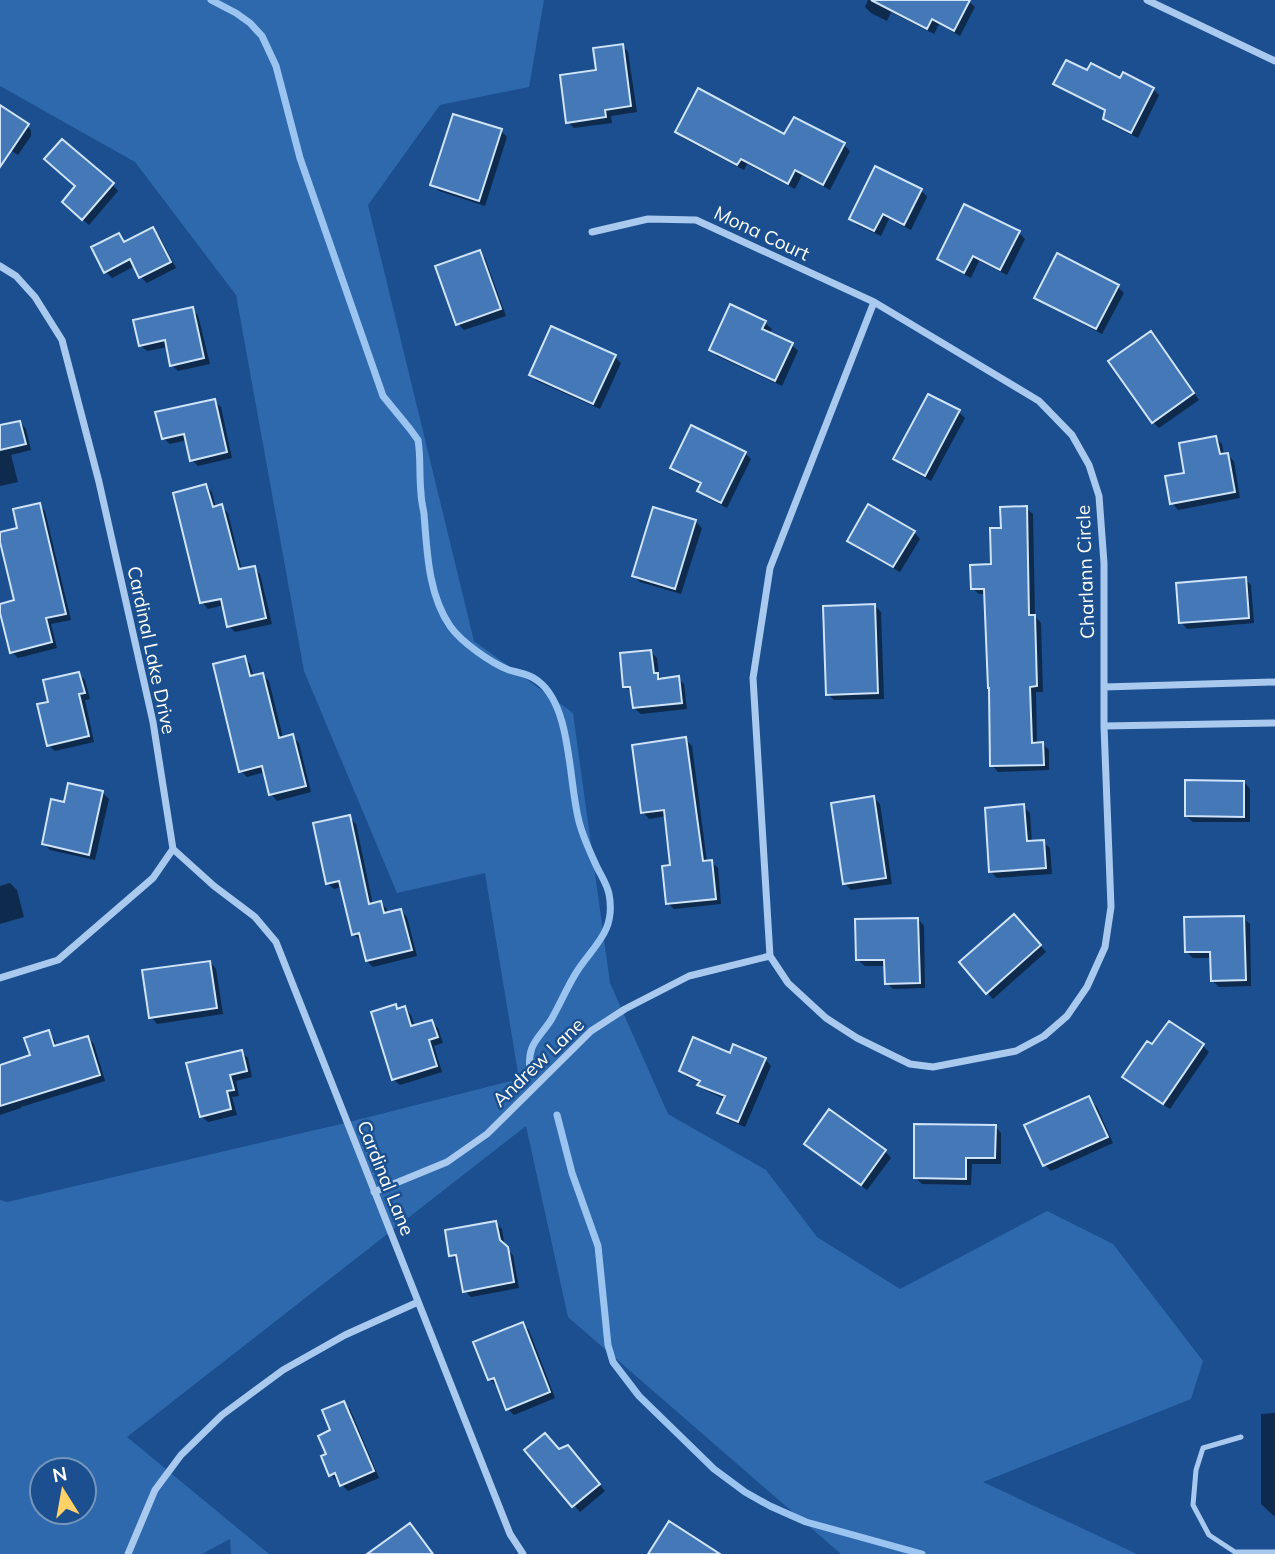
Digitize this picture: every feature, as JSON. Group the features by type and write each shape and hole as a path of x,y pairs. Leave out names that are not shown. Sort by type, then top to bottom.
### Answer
{"street":[{"path":"1147,0 1275,61"},
{"name":"Mona Court","path":"592,232 648,219 696,220 874,302"},
{"name":"Cardinal Lake Drive","path":"0,265 16,276 35,297 62,340 99,482 153,722 173,849"},
{"path":"770,956 753,678 769,568 874,302"},
{"name":"Charlann Circle","path":"770,956 788,983 826,1018 856,1038 910,1064 933,1067 1016,1051 1044,1036 1067,1016 1087,987 1105,947 1111,907 1104,726 1104,563 1099,496 1089,465 1072,435 1040,401 874,302"},
{"path":"1104,687 1275,682"},
{"path":"1104,726 1275,723"},
{"path":"0,978 58,960 153,878 173,849"},
{"name":"Cardinal Lane","path":"173,849 255,918 276,942 510,1534 523,1554"},
{"name":"Andrew Lane","path":"374,1192 447,1163 487,1134 591,1031 625,1009 689,975 770,956"},
{"path":"128,1554 155,1490 181,1455 222,1415 283,1370 345,1335 418,1302"}],"lane":[{"path":"1241,1437 1203,1448 1196,1471 1193,1506 1209,1535 1235,1552 1275,1552"}],"shaded area":[{"path":"0,0 544,0 529,87 440,105 368,205 474,641 573,713 610,983 668,1114 766,1170 817,1237 900,1289 1047,1211 1113,1244 1203,1361 1191,1399 983,1482 1137,1554 841,1554 568,1317 526,1126 127,1437 269,1554 231,1554 230,1539 202,1554 0,1554 0,1200 7,1202 341,1124 519,1079 485,873 397,893 304,671 236,295 135,162 0,86"}],"building":[{"path":"871,0 970,0 954,31 932,19 927,29"},
{"path":"623,44 631,106 605,110 606,117 566,123 560,75 596,70 593,48"},
{"path":"1066,60 1087,70 1091,63 1120,78 1123,72 1154,88 1131,133 1103,119 1105,110 1053,84"},
{"path":"698,88 784,134 794,117 845,143 823,185 795,170 788,184 741,159 737,165 675,132"},
{"path":"0,105 29,124 0,167"},
{"path":"453,114 502,129 479,201 430,185"},
{"path":"62,139 114,183 82,220 62,202 75,186 44,159"},
{"path":"875,166 922,189 904,225 883,214 874,231 849,219"},
{"path":"964,204 1020,231 1000,270 973,256 964,273 937,259"},
{"path":"153,227 171,262 139,278 130,259 104,273 91,247 119,233 124,242"},
{"path":"480,250 501,309 456,325 435,266"},
{"path":"1057,253 1119,285 1096,329 1034,298"},
{"path":"730,304 766,321 762,329 793,343 775,381 709,350"},
{"path":"193,307 204,358 170,366 165,340 139,346 133,320"},
{"path":"551,326 616,355 593,404 529,375"},
{"path":"1151,331 1194,393 1152,423 1108,361"},
{"path":"928,394 960,410 925,476 893,459"},
{"path":"215,399 227,452 190,461 184,434 162,439 155,412"},
{"path":"20,421 26,444 0,450 0,425"},
{"path":"691,425 746,452 721,503 697,491 701,483 670,468"},
{"path":"1216,436 1220,454 1228,453 1235,492 1170,504 1165,476 1184,473 1179,443"},
{"path":"206,484 213,507 222,504 239,569 255,566 266,618 227,627 221,599 200,603 173,493"},
{"path":"40,503 66,614 46,618 52,642 10,653 0,604 14,600 0,532 17,528 13,509"},
{"path":"868,504 915,531 893,567 847,541"},
{"path":"1027,506 1029,615 1035,615 1037,686 1030,687 1032,743 1043,742 1044,765 990,766 984,589 971,589 970,565 991,564 990,528 1001,528 1000,507"},
{"path":"653,507 696,520 675,589 632,576"},
{"path":"1246,577 1249,618 1179,623 1176,583"},
{"path":"875,604 878,693 826,695 823,606"},
{"path":"651,650 654,673 658,673 658,679 679,676 682,703 633,708 630,687 623,687 620,653"},
{"path":"245,656 250,676 263,673 279,738 293,734 306,786 269,795 262,766 239,772 213,664"},
{"path":"79,672 85,693 79,694 89,736 47,746 37,704 48,702 43,680"},
{"path":"686,737 703,861 712,860 716,899 666,904 662,866 670,865 664,810 641,813 632,745"},
{"path":"1185,780 1244,781 1244,817 1185,816"},
{"path":"68,783 103,791 89,855 42,844 51,799 64,802"},
{"path":"874,796 886,878 843,884 831,803"},
{"path":"1024,804 1027,841 1044,840 1046,868 989,872 985,808"},
{"path":"350,815 369,904 381,901 384,913 401,909 412,950 366,961 359,933 352,935 339,881 326,884 313,823"},
{"path":"1014,914 1041,945 986,994 959,962"},
{"path":"1244,916 1246,980 1211,981 1210,952 1185,952 1184,917"},
{"path":"918,918 920,983 885,984 884,960 856,960 855,919"},
{"path":"210,961 217,1008 149,1018 142,970"},
{"path":"396,1004 397,1009 405,1006 411,1026 432,1020 438,1037 429,1040 437,1066 392,1080 371,1012"},
{"path":"1169,1021 1204,1044 1163,1104 1122,1077 1147,1041 1152,1044"},
{"path":"49,1030 54,1046 88,1036 100,1075 0,1106 0,1065 30,1055 24,1038"},
{"path":"693,1037 730,1053 733,1044 766,1058 738,1122 717,1113 725,1096 697,1085 700,1081 679,1071"},
{"path":"242,1050 247,1071 230,1075 234,1090 227,1091 231,1109 200,1117 186,1063"},
{"path":"1089,1096 1108,1137 1043,1166 1024,1125"},
{"path":"829,1109 886,1150 861,1185 804,1144"},
{"path":"914,1124 996,1125 995,1158 966,1158 966,1179 914,1178"},
{"path":"496,1221 500,1240 508,1247 514,1282 463,1292 456,1255 449,1256 445,1230"},
{"path":"523,1322 550,1392 506,1410 494,1378 488,1380 473,1342"},
{"path":"344,1401 374,1471 340,1486 335,1473 329,1476 321,1456 326,1454 318,1436 330,1430 322,1410"},
{"path":"545,1433 559,1449 568,1445 600,1484 572,1507 524,1450"},
{"path":"669,1521 720,1554 648,1554"},
{"path":"410,1523 433,1554 367,1554"}],"waterway":[{"path":"211,0 236,13 262,36 276,66 300,158 383,396 418,440 428,557 433,586 443,613 461,639 485,657 538,681 558,709 564,728 576,809 589,850 607,887 609,920 600,940 579,967 551,1020 534,1043 530,1055 530,1072"},
{"path":"557,1115 572,1173 598,1246 608,1345 613,1362 639,1396 714,1469 745,1492 770,1506 806,1522 922,1554"}]}
